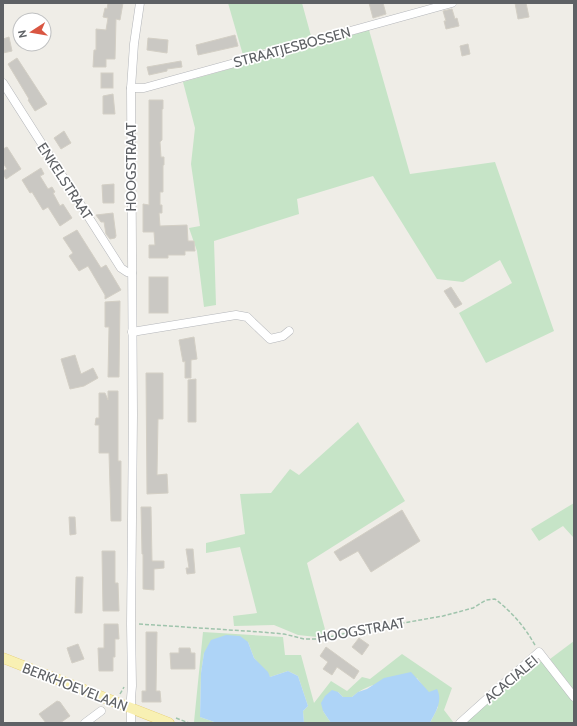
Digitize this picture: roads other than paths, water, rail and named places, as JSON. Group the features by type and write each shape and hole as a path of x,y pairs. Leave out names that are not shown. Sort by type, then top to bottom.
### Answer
{"main road":[{"name":"BERKHOEVELAAN","path":"3,658 169,723"}],"street":[{"name":"HOOGSTRAAT","path":"131,723 131,88 134,44 140,3"},
{"name":"STRAATJESBOSSEN","path":"131,88 144,88 452,3"},
{"name":"ENKELSTRAAT","path":"3,83 121,268 132,273"},
{"path":"132,332 236,315 247,317 270,339 283,336 289,331"},
{"name":"ACACIALEI","path":"460,723 539,652 574,697"},
{"path":"85,723 101,711"}],"water":[{"path":"226,635 240,636 248,642 254,658 268,672 270,677 288,671 298,676 308,706 303,711 304,723 217,723 200,717 201,673 204,653 211,640"},
{"path":"411,672 429,692 437,689 439,693 438,706 430,723 331,723 323,711 321,703 325,696 332,690 338,692 343,697 352,697 358,692 367,689 384,678"}]}
